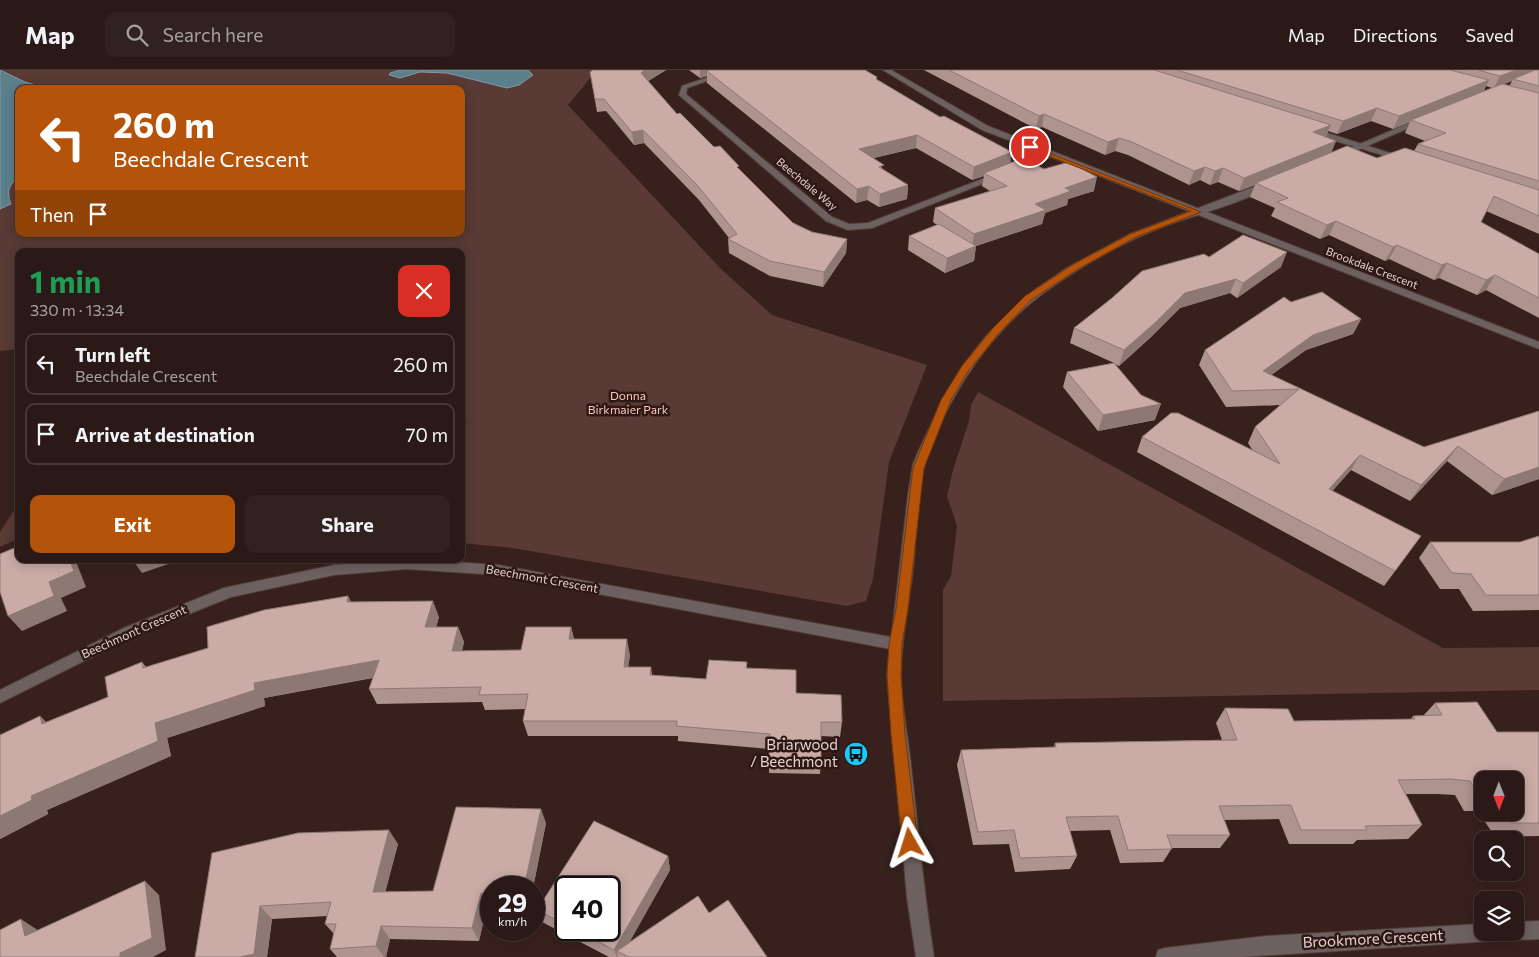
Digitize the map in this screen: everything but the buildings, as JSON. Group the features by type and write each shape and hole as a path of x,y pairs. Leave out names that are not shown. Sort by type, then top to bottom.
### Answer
{"street":[{"name":"Beechdale Way","path":"736,70 684,87 682,95 829,219 848,227 869,226 1003,174"},
{"name":"Brookdale Crescent","path":"886,70 972,121 1049,155 1539,346"},
{"path":"1329,159 1437,115"},
{"path":"1303,128 1417,163"},
{"path":"1012,171 1049,155"},
{"path":"925,957 916,898 898,734 894,675 896,644 902,609 918,468 946,400 965,368 996,330 1028,298 1075,267 1133,236 1274,182"},
{"name":"Beechmont Crescent","path":"0,697 129,632 229,592 334,570 407,564 498,570 896,644"},
{"path":"1524,931 1539,930"},
{"name":"Brookmore Crescent","path":"1165,957 1266,945 1474,933"}],"green space":[{"name":"Donna Birkmaier Park","path":"0,70 597,70 568,105 721,269 772,315 927,365 889,462 873,579 866,601 847,606 513,548 465,543 465,428 467,422 465,422 465,248 15,248 15,349 0,351"},
{"path":"978,392 1443,648 1539,647 1539,690 943,701 943,590 951,576 957,526 947,496 953,470 969,421 971,405"},
{"path":"15,509 15,540 0,547 0,532"}],"water":[{"path":"0,70 36,85 15,85 15,180 9,189 11,204 0,209"},
{"path":"400,70 528,70 533,75 519,85 507,88 447,73 420,72 400,78 389,75"}],"place":[{"name":"Briarwood / Beechmont","path":"856,754"}],"route":[{"path":"910,843 898,734 894,675 896,644 902,609 918,468 946,400 965,368 996,330 1028,298 1075,267 1133,236 1179,217 1198,212 1030,147"}]}
